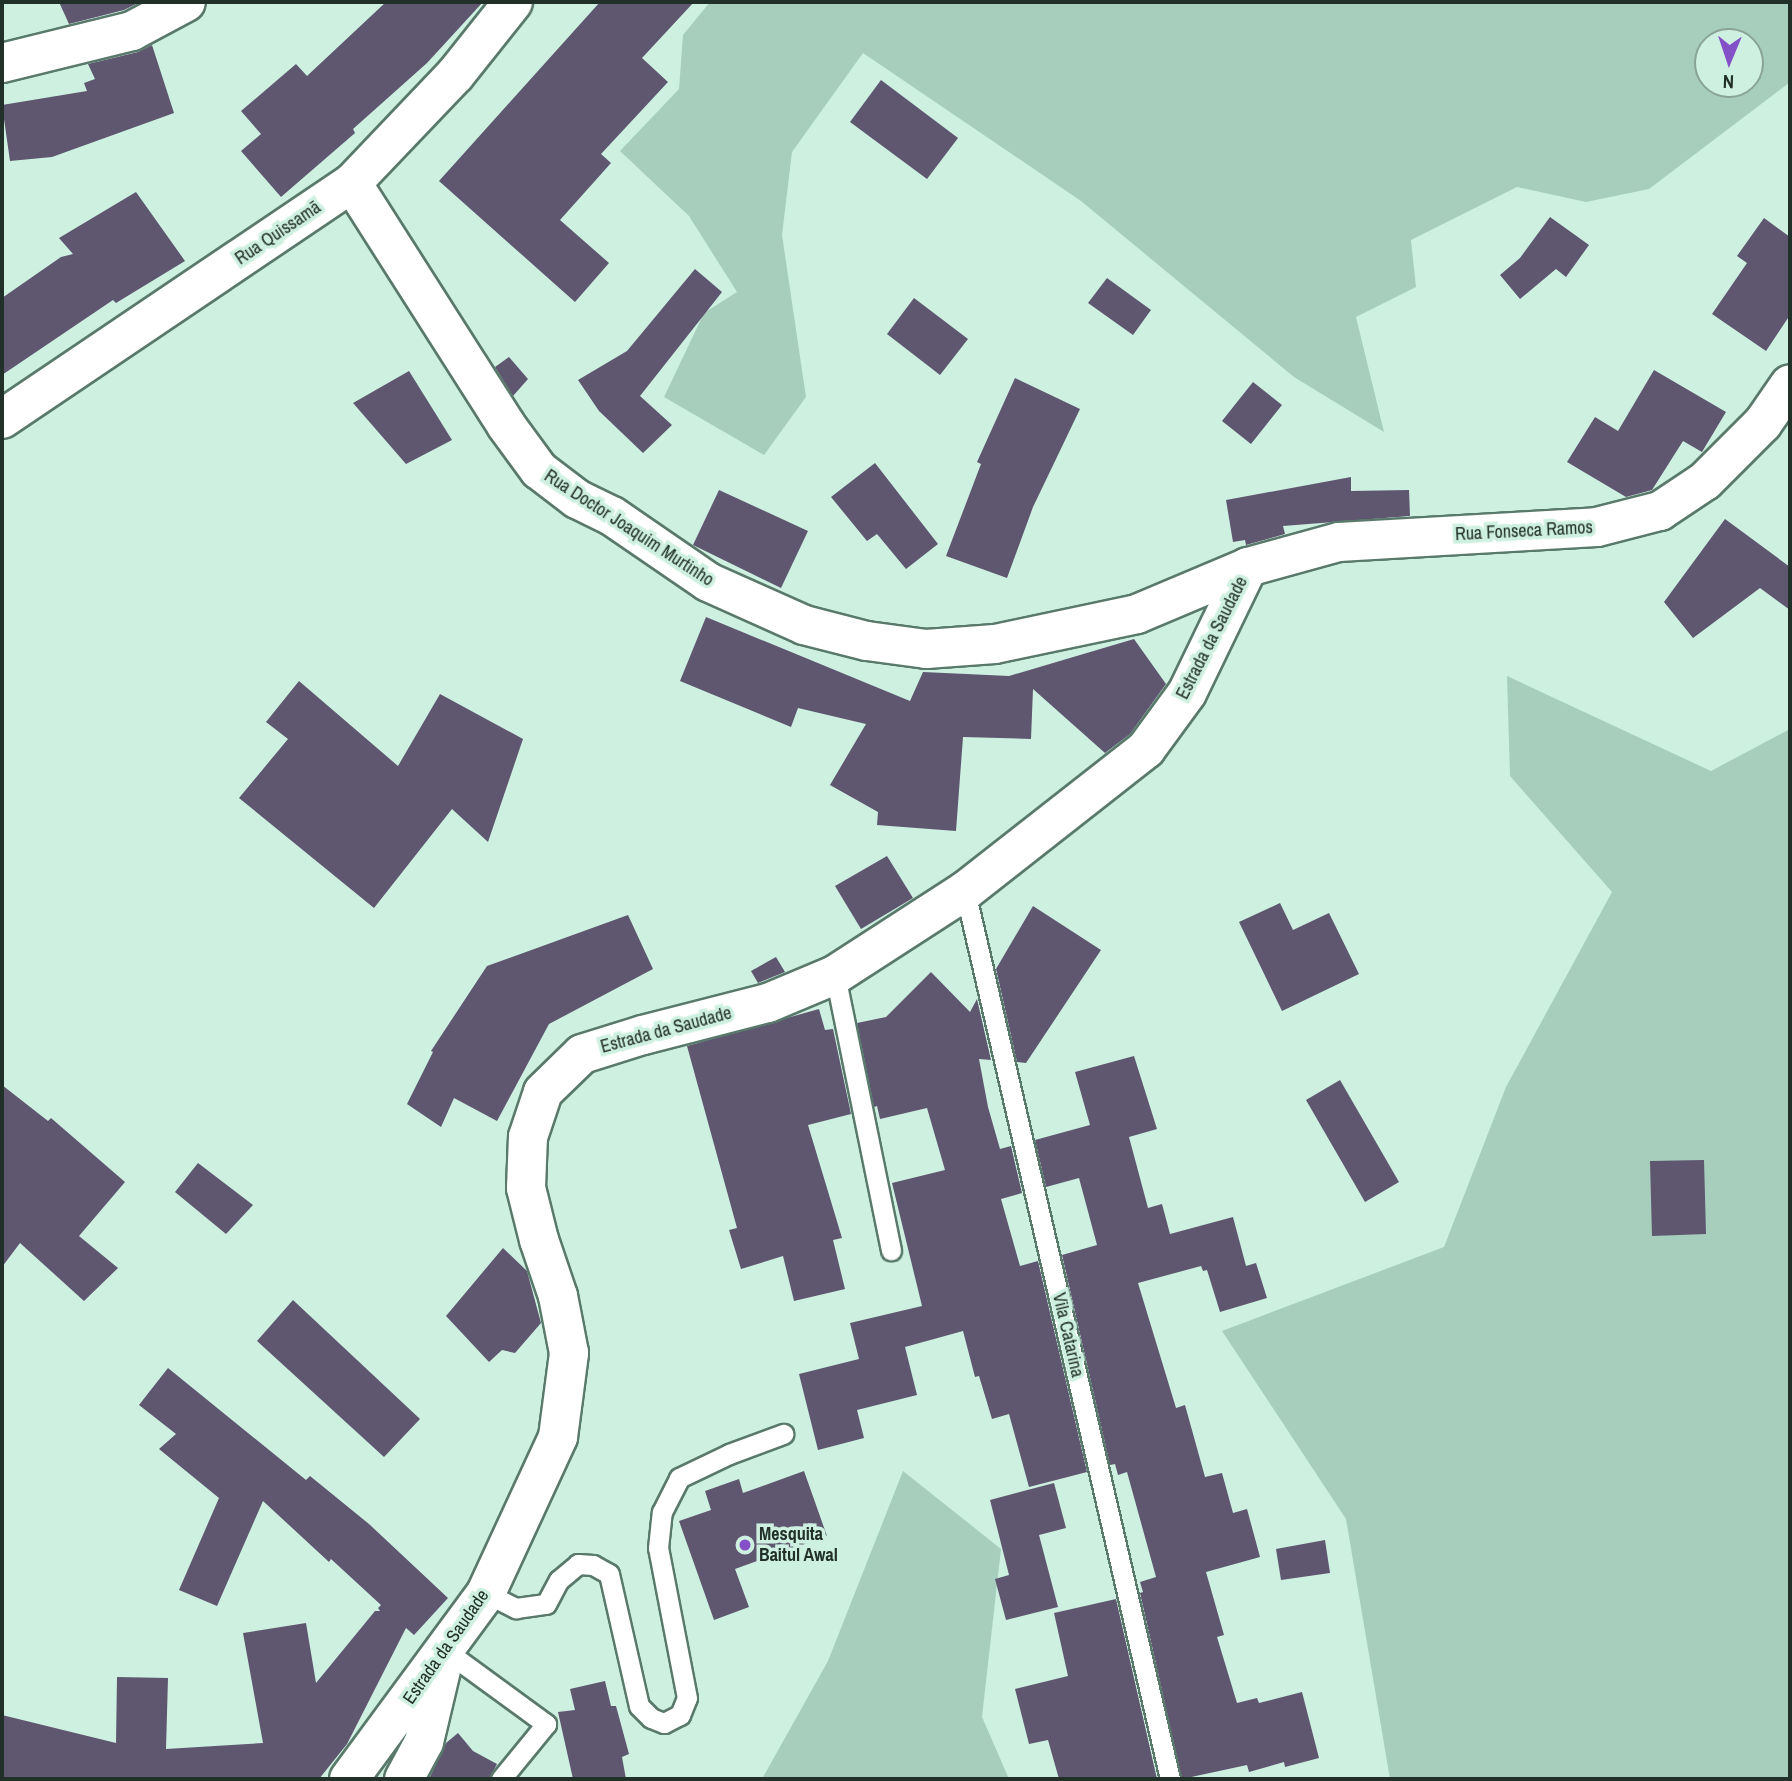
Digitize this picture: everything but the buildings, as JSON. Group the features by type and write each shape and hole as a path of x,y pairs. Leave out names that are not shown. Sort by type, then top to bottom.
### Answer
{"street":[{"path":"2,63 132,31 187,2"},
{"name":"Rua Quissamã","path":"2,419 352,183 455,75 513,2"},
{"name":"Rua Doctor Joaquim Murtinho","path":"352,183 506,425 539,470 577,499 612,516 708,582 804,625 867,641 926,649 995,644 1137,614 1248,567"},
{"name":"Rua Fonseca Ramos","path":"1248,567 1339,542 1597,527 1660,511 1705,481 1763,423 1790,384"},
{"name":"Estrada da Saudade","path":"349,1779 446,1651 486,1593 558,1437 569,1353 558,1296 538,1240 526,1188 528,1137 543,1092 582,1054 643,1035 768,1003 835,975 965,891 1146,748 1187,693 1248,567"},
{"path":"404,1779 424,1742 446,1651"}],"lane":[{"name":"Vila Catarina","path":"965,891 1170,1779"},
{"path":"835,975 891,1250"},
{"path":"486,1593 516,1608 546,1604 559,1580 578,1564 593,1564 609,1574 639,1706 652,1718 664,1723 680,1715 687,1698 658,1548 662,1512 678,1478 729,1454 783,1434"},
{"path":"446,1651 546,1724 501,1779"}],"green space":[{"path":"710,2 1790,2 1789,83 1649,189 1586,202 1517,187 1411,240 1416,287 1356,317 1384,432 1294,377 1081,201 863,53 792,152 782,235 806,397 764,455 664,397 704,313 737,292 689,216 620,151 679,89 683,35"},
{"path":"1507,676 1711,771 1790,729 1790,1779 1390,1779 1346,1519 1222,1331 1444,1247 1506,1087 1612,892 1510,776"},
{"path":"903,1471 1001,1549 982,1717 1009,1779 762,1779 828,1661"}],"place":[{"name":"Mesquita Baitul Awal","path":"745,1545"}]}
